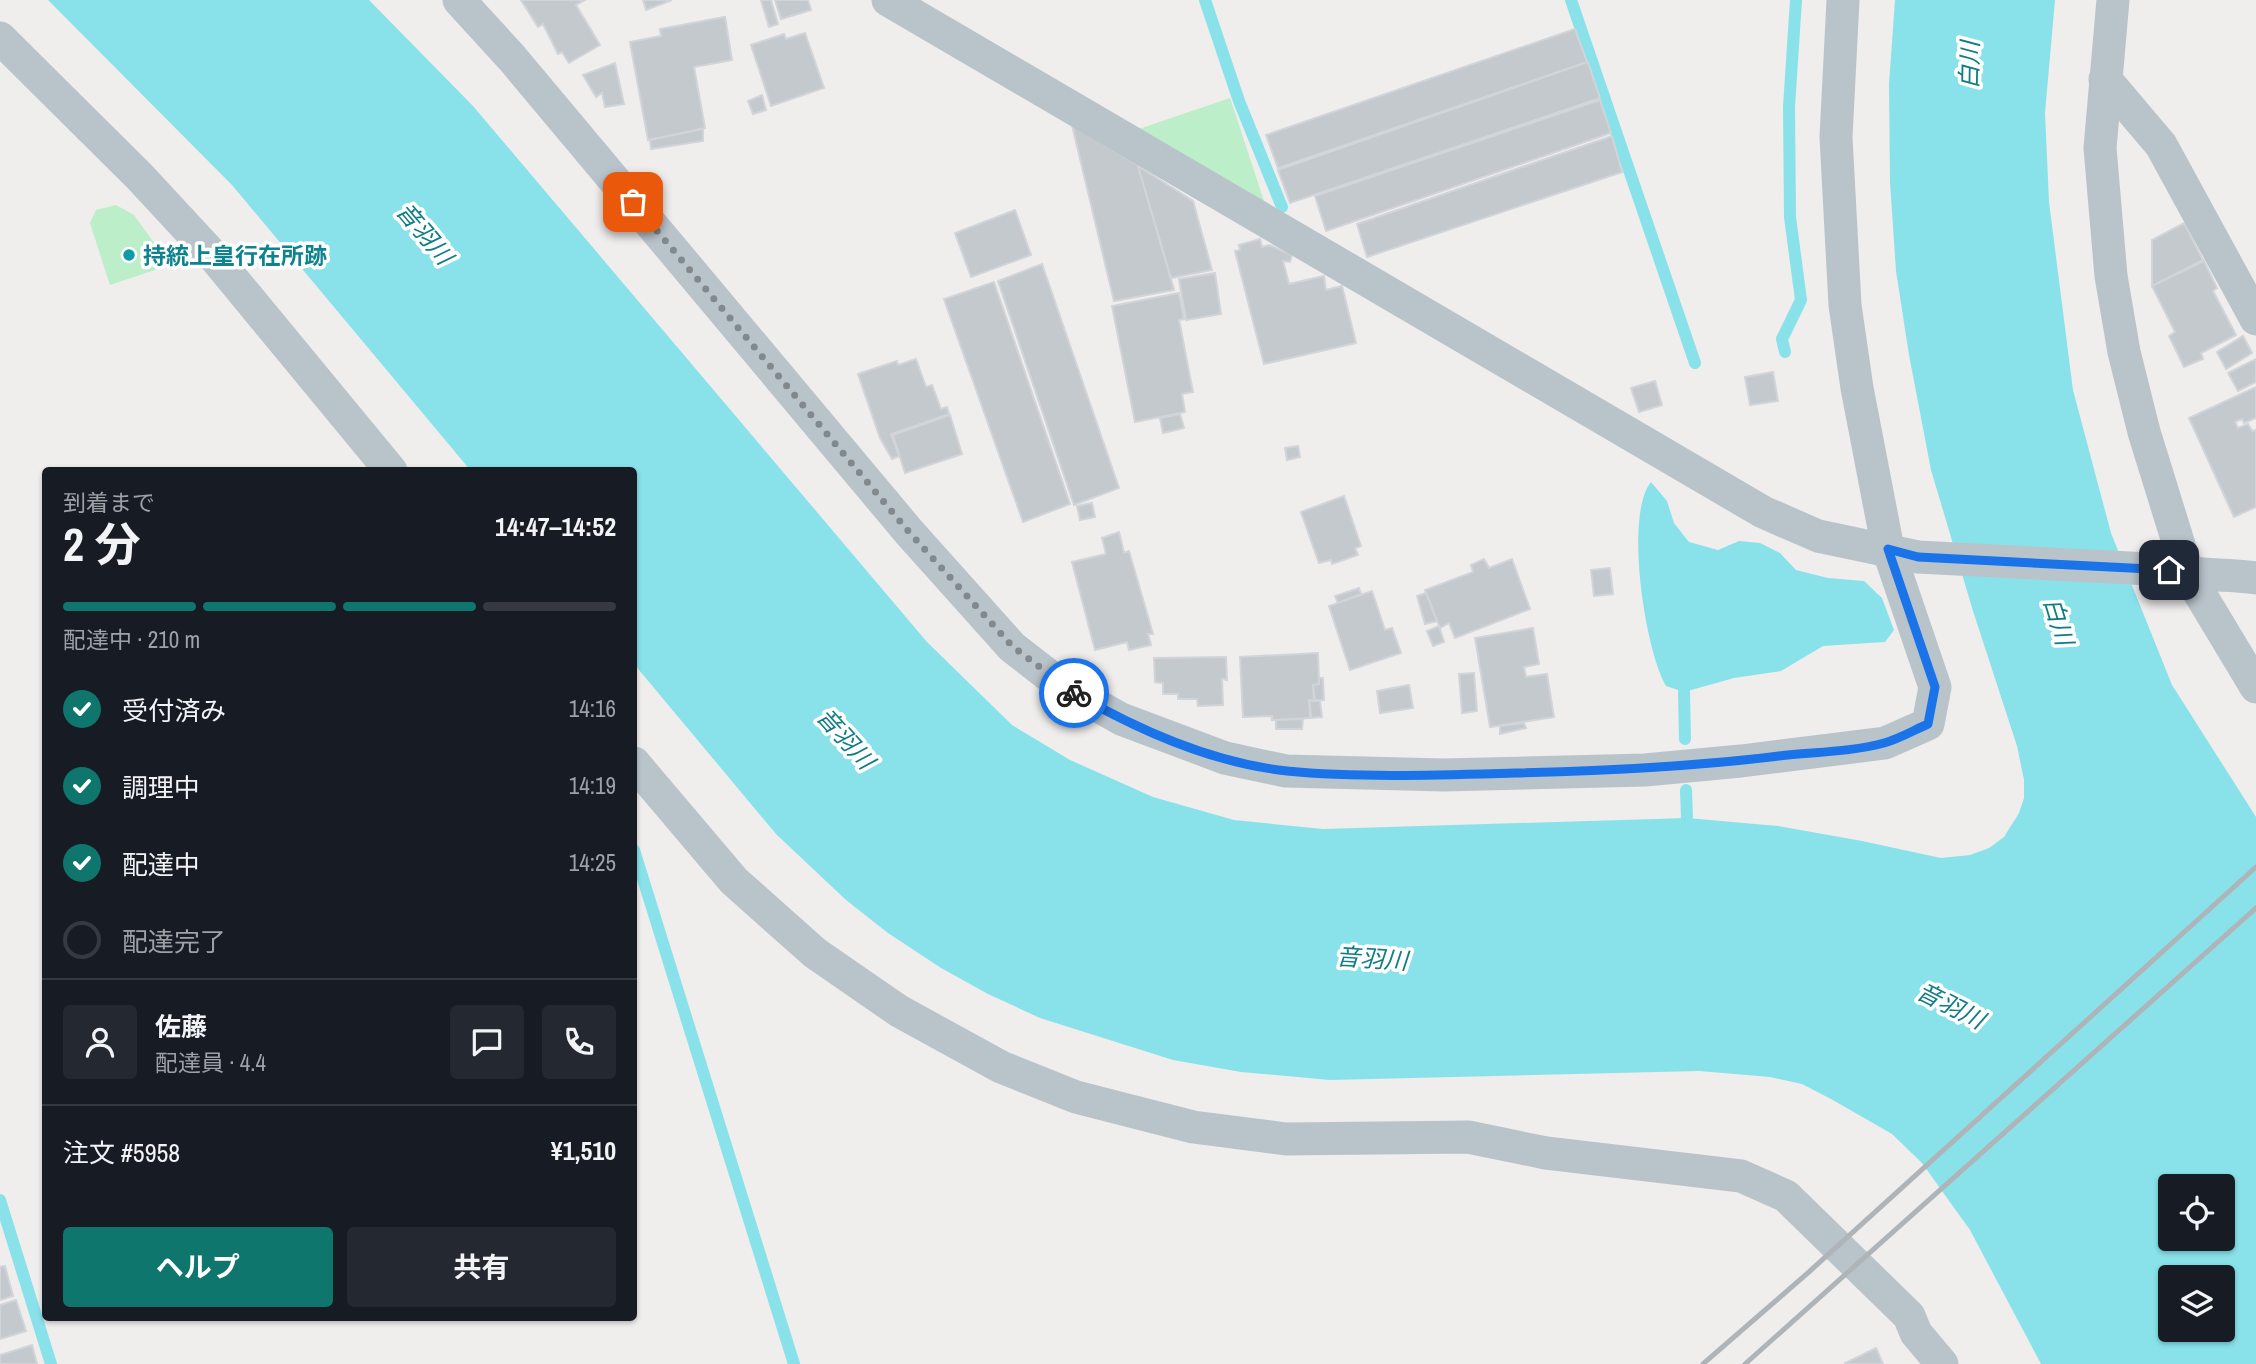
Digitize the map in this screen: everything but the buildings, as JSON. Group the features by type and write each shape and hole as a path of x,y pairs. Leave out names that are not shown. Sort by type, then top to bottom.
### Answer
{"street":[{"path":"458,0 521,69 909,532 1012,646 1061,685 1121,719 1225,758 1286,771 1444,775 1645,770 1885,743 1928,724 1935,687 1903,553 1857,388 1845,305 1836,137 1843,0"},
{"path":"888,0 1763,512 1818,536 1903,553 2225,573 2256,578"},
{"path":"2113,0 2100,148 2111,276 2124,352 2179,572 2256,687"},
{"path":"0,38 140,177 207,250 388,467"},
{"path":"2105,79 2161,145 2256,319"},
{"path":"637,768 734,881 815,953 899,1011 1001,1067 1076,1097 1193,1127 1286,1139 1468,1137 1546,1153 1741,1176 1786,1196 1909,1316 1916,1333 1942,1364"}],"green space":[{"path":"1230,98 1266,207 1136,130"},
{"path":"116,205 134,215 170,265 110,285 90,223 96,210"}],"water":[{"path":"48,0 369,0 473,106 927,642 1012,725 1070,760 1153,797 1234,820 1323,829 1687,818 1778,826 1941,858 1970,855 1989,848 2004,837 2019,813 2024,798 2024,780 2017,746 1931,470 1909,355 1896,271 1890,182 1889,84 1895,0 2055,0 2045,113 2049,202 2073,390 2111,533 2172,685 2256,817 2256,1364 2041,1364 1970,1230 1922,1163 1892,1134 1802,1084 1770,1077 1699,1071 1330,1080 1241,1072 1173,1060 1040,1018 941,968 888,933 846,900 776,834 637,668 637,467 468,467 232,185"},
{"path":"1651,482 1667,501 1674,523 1689,542 1718,550 1739,541 1760,543 1780,553 1796,570 1828,578 1864,581 1882,598 1894,630 1885,642 1823,646 1781,671 1734,678 1684,692 1666,686 1651,644 1640,583 1639,523 1643,499"}],"waterway":[{"path":"1205,0 1239,101 1282,207"},
{"path":"1571,0 1695,363"},
{"path":"1785,352 1782,339 1801,300 1790,217 1789,107 1796,0"},
{"path":"1684,692 1685,739"},
{"path":"1686,790 1687,818"},
{"path":"637,860 794,1364"},
{"path":"0,1200 51,1364"}],"railway":[{"path":"1703,1364 1810,1271 2256,867"},
{"path":"1745,1364 2256,908"}],"way so far":[{"path":"633,202 909,532 1012,646 1074,693"}],"place":[{"name":"持統上皇行在所跡","path":"129,255"}],"route":[{"path":"1074,693 1121,719 1174,741 1225,758 1286,771 1444,775 1645,770 1741,761 1885,743 1928,724 1935,687 1888,549 1918,557 2169,570"}],"water label":[{"name":"白川","path":"1969,65"},
{"name":"音羽川","path":"425,233"},
{"name":"白川","path":"2059,621"},
{"name":"音羽川","path":"846,738"},
{"name":"音羽川","path":"1372,958"},
{"name":"音羽川","path":"1951,1005"}]}
